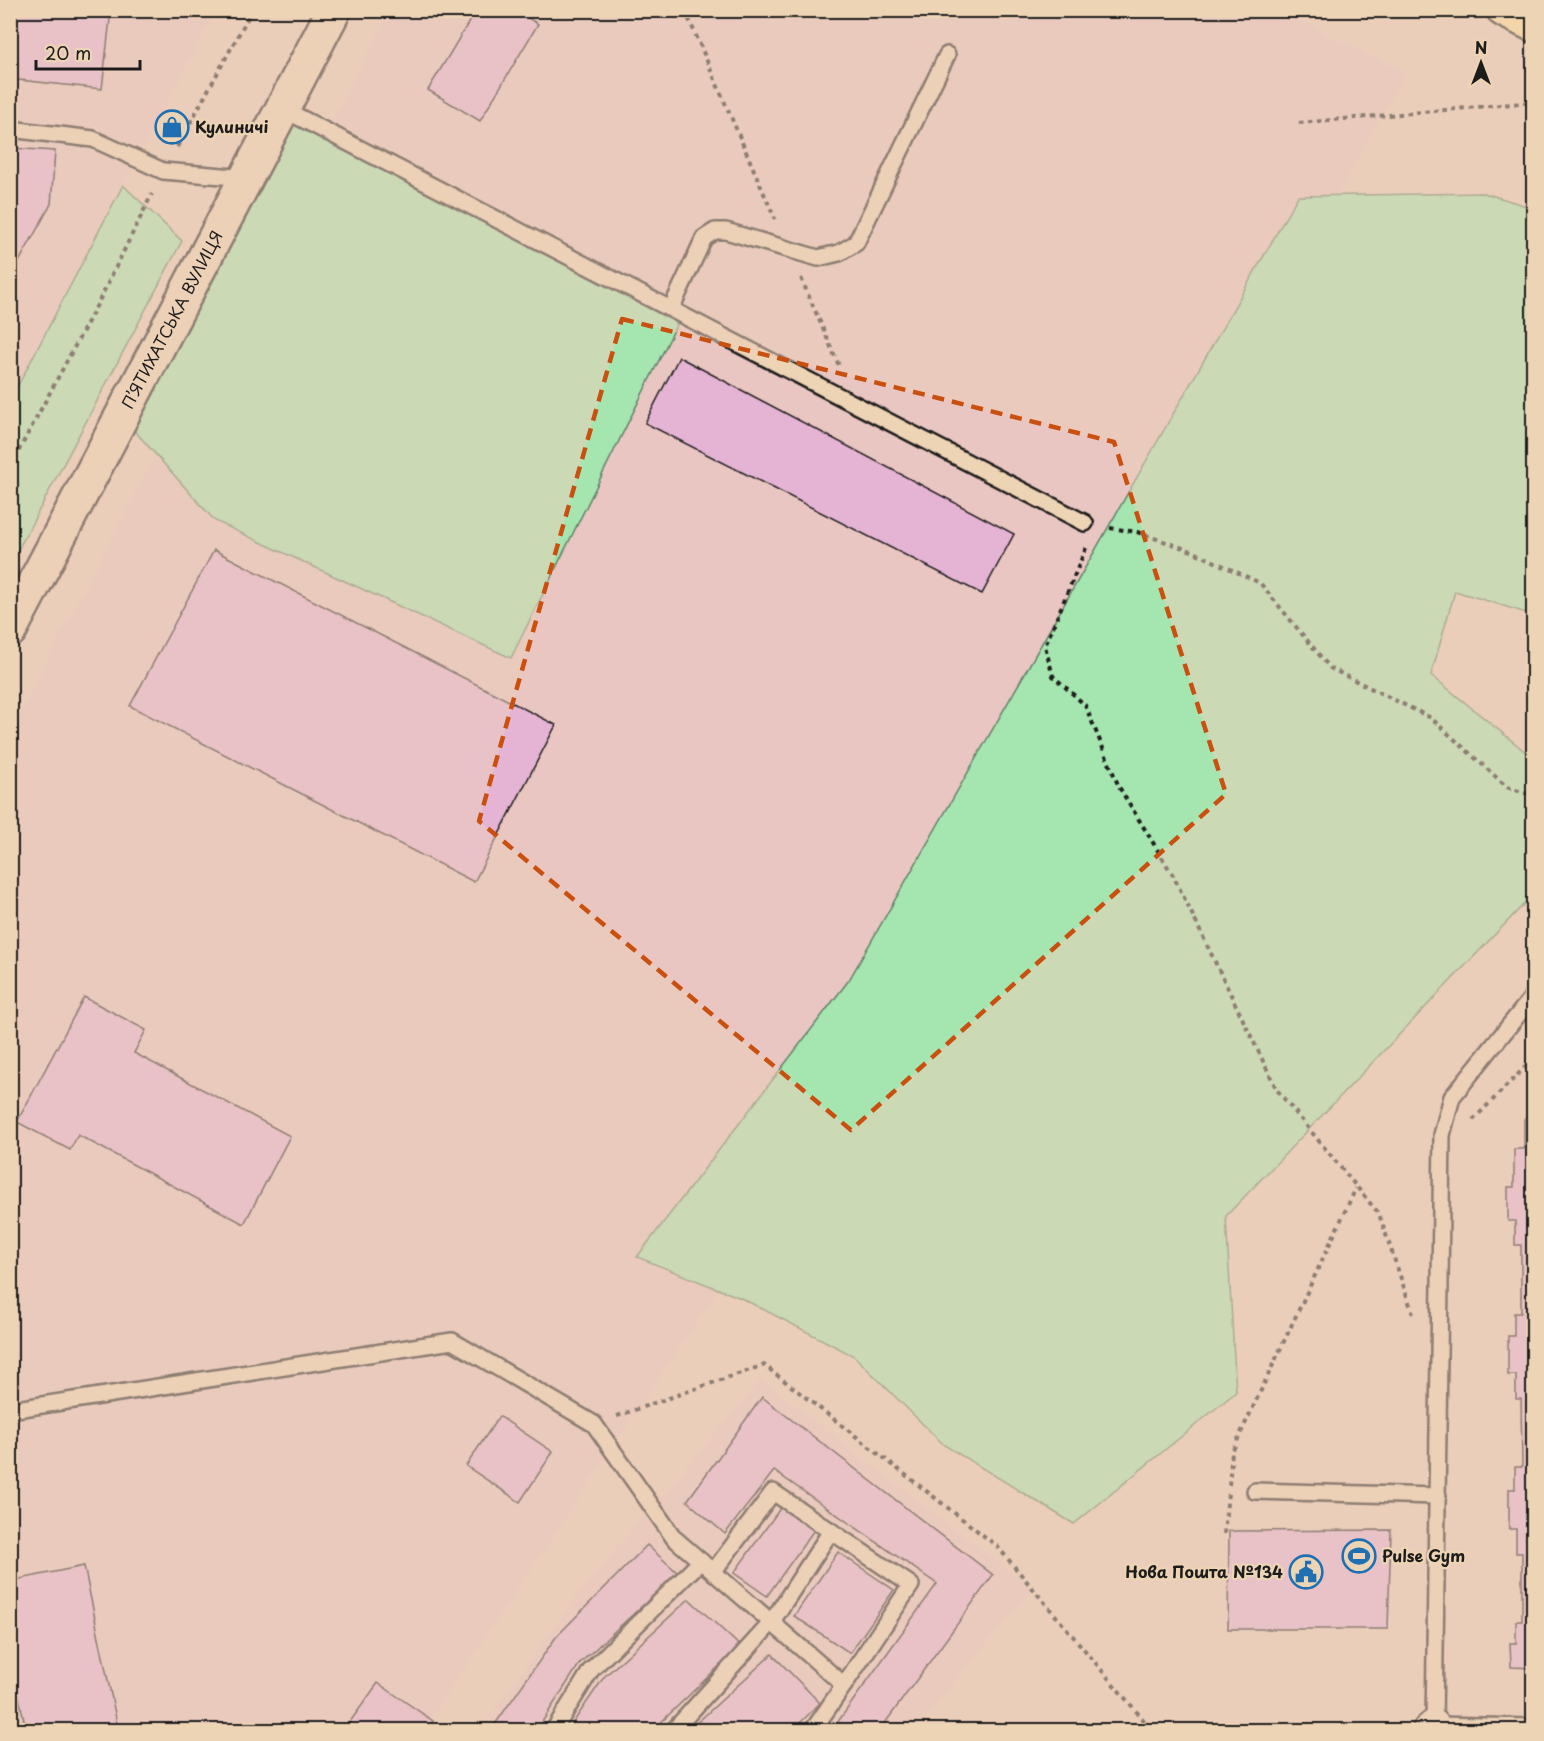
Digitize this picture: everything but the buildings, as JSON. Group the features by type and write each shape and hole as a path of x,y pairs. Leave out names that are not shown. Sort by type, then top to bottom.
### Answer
{"main road":[{"path":"1504,10 1533,25"}],"street":[{"name":"П’ЯТИХАТСЬКА ВУЛИЦЯ","path":"10,630 334,10"}],"lane":[{"path":"671,309 704,238 715,231 726,231 818,258 839,253 856,243 946,55"},
{"path":"283,109 1085,523"},
{"path":"10,129 93,139 163,171 247,178"},
{"path":"1533,995 1452,1097 1443,1135 1438,1496 1431,1728 1533,1727"},
{"path":"10,1410 452,1341 594,1424 674,1538 844,1685"},
{"path":"554,1731 591,1670 707,1567 772,1491 911,1585 813,1731"},
{"path":"1255,1491 1438,1496"},
{"path":"674,1731 771,1623 831,1531"}],"path":[{"path":"10,467 98,303 163,171 252,10"},
{"path":"685,10 780,230"},
{"path":"1299,123 1533,102"},
{"path":"799,274 856,405"},
{"path":"1085,523 1137,532 1170,543 1260,583 1330,668 1431,718 1507,787 1533,796"},
{"path":"1085,523 1092,534 1045,646 1053,676 1085,705 1119,787 1174,877 1277,1090 1379,1214 1414,1317"},
{"path":"1470,1123 1533,1058"},
{"path":"1224,1534 1232,1452 1356,1187"},
{"path":"594,1424 764,1365 997,1546 1152,1731"}],"highlighted area":[{"path":"622,319 1114,442 1226,794 851,1130 479,821"}],"shaded area":[{"path":"11,11 216,11 11,399"},
{"path":"389,11 1281,11 1406,73 767,1218 424,1730 11,1730 11,727"},
{"path":"761,1379 1034,1589 914,1730 480,1730 578,1592"}],"green space":[{"path":"283,109 678,322 511,658 215,521 133,429"},
{"path":"123,185 182,241 11,563 11,399"},
{"path":"1484,193 1533,208 1533,615 1455,591 1431,675 1533,758 1533,882 1525,903 1226,1216 1236,1392 1074,1524 944,1445 854,1356 741,1298 637,1257 849,980 1298,196"}],"place":[{"name":"Кулиничі","path":"172,127"},
{"name":"Pulse Gym","path":"1359,1556"},
{"name":"Нова Пошта №134","path":"1306,1572"}]}
